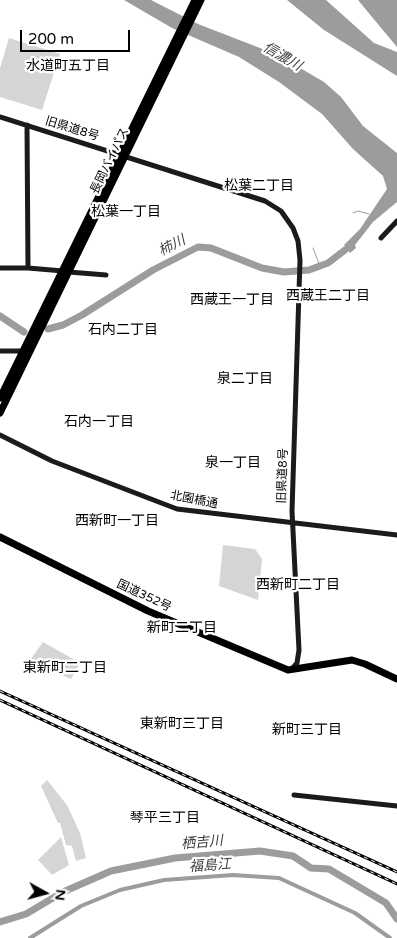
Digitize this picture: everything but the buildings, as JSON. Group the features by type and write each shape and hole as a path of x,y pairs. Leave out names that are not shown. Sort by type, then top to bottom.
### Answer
{"highway":[{"name":"長岡バイパス","path":"173,53 195,0"},
{"name":"長岡バイパス","path":"0,413 27,351 167,63 201,0"},
{"name":"長岡バイパス","path":"0,398 27,351"},
{"name":"国道352号","path":"0,537 148,611 291,670"},
{"path":"291,670 319,663 352,660 397,679"}],"street":[{"name":"旧県道8号","path":"0,117 271,204 281,211 294,228 298,241 300,262 293,522 299,650 297,663 291,670"},
{"path":"27,125 28,268"},
{"path":"381,238 389,227 397,221"},
{"path":"0,268 28,268 106,275"},
{"path":"0,352 27,351"},
{"name":"北園橋通","path":"0,435 52,461 177,509 397,535"},
{"path":"294,795 397,806"}],"shaded area":[{"path":"124,0 151,0 198,24 278,55 324,82 341,97 363,126 397,153 397,202 373,222 355,245 356,248 350,253 344,245 360,229 387,189 383,176 353,149 322,114 279,82 239,57 172,28"},
{"name":"信濃川","path":"287,0 326,0 374,43 397,52 397,76 324,30"},
{"path":"358,0 397,0 397,47 372,17"},
{"path":"9,38 60,54 42,110 0,97 0,68"},
{"path":"223,545 255,549 262,559 258,600 219,586"},
{"path":"43,642 80,663 71,679 30,660"},
{"path":"47,780 67,805 80,833 86,858 76,861 72,846 66,845 60,823 58,823 41,786"},
{"path":"61,837 69,865 52,875 38,860"}],"waterway":[{"path":"353,213 358,211 369,214"},
{"name":"柿川","path":"48,329 63,325 82,315 153,270 198,247 211,248 262,268 284,272 309,270 328,263 345,250"},
{"path":"313,248 320,266"},
{"name":"柿川","path":"0,316 24,332"},
{"name":"栖吉川","path":"0,922 26,914 63,892 111,871 175,858 260,851 293,856 311,868 329,869 386,903 397,919"},
{"name":"福島江","path":"30,938 81,906 120,890 164,880 233,875 279,878 355,913 390,938"}],"railway":[{"path":"0,691 397,872"},
{"path":"0,700 397,884"}],"district":[{"name":"水道町五丁目","path":"68,66"},
{"name":"松葉二丁目","path":"259,186"},
{"name":"松葉一丁目","path":"126,212"},
{"name":"西蔵王二丁目","path":"328,296"},
{"name":"西蔵王一丁目","path":"232,300"},
{"name":"石内二丁目","path":"123,330"},
{"name":"泉二丁目","path":"245,379"},
{"name":"石内一丁目","path":"99,422"},
{"name":"泉一丁目","path":"233,463"},
{"name":"西新町一丁目","path":"117,521"},
{"name":"西新町二丁目","path":"298,585"},
{"name":"新町二丁目","path":"182,628"},
{"name":"東新町二丁目","path":"65,668"},
{"name":"東新町三丁目","path":"182,724"},
{"name":"新町三丁目","path":"307,730"},
{"name":"琴平三丁目","path":"165,818"}]}
